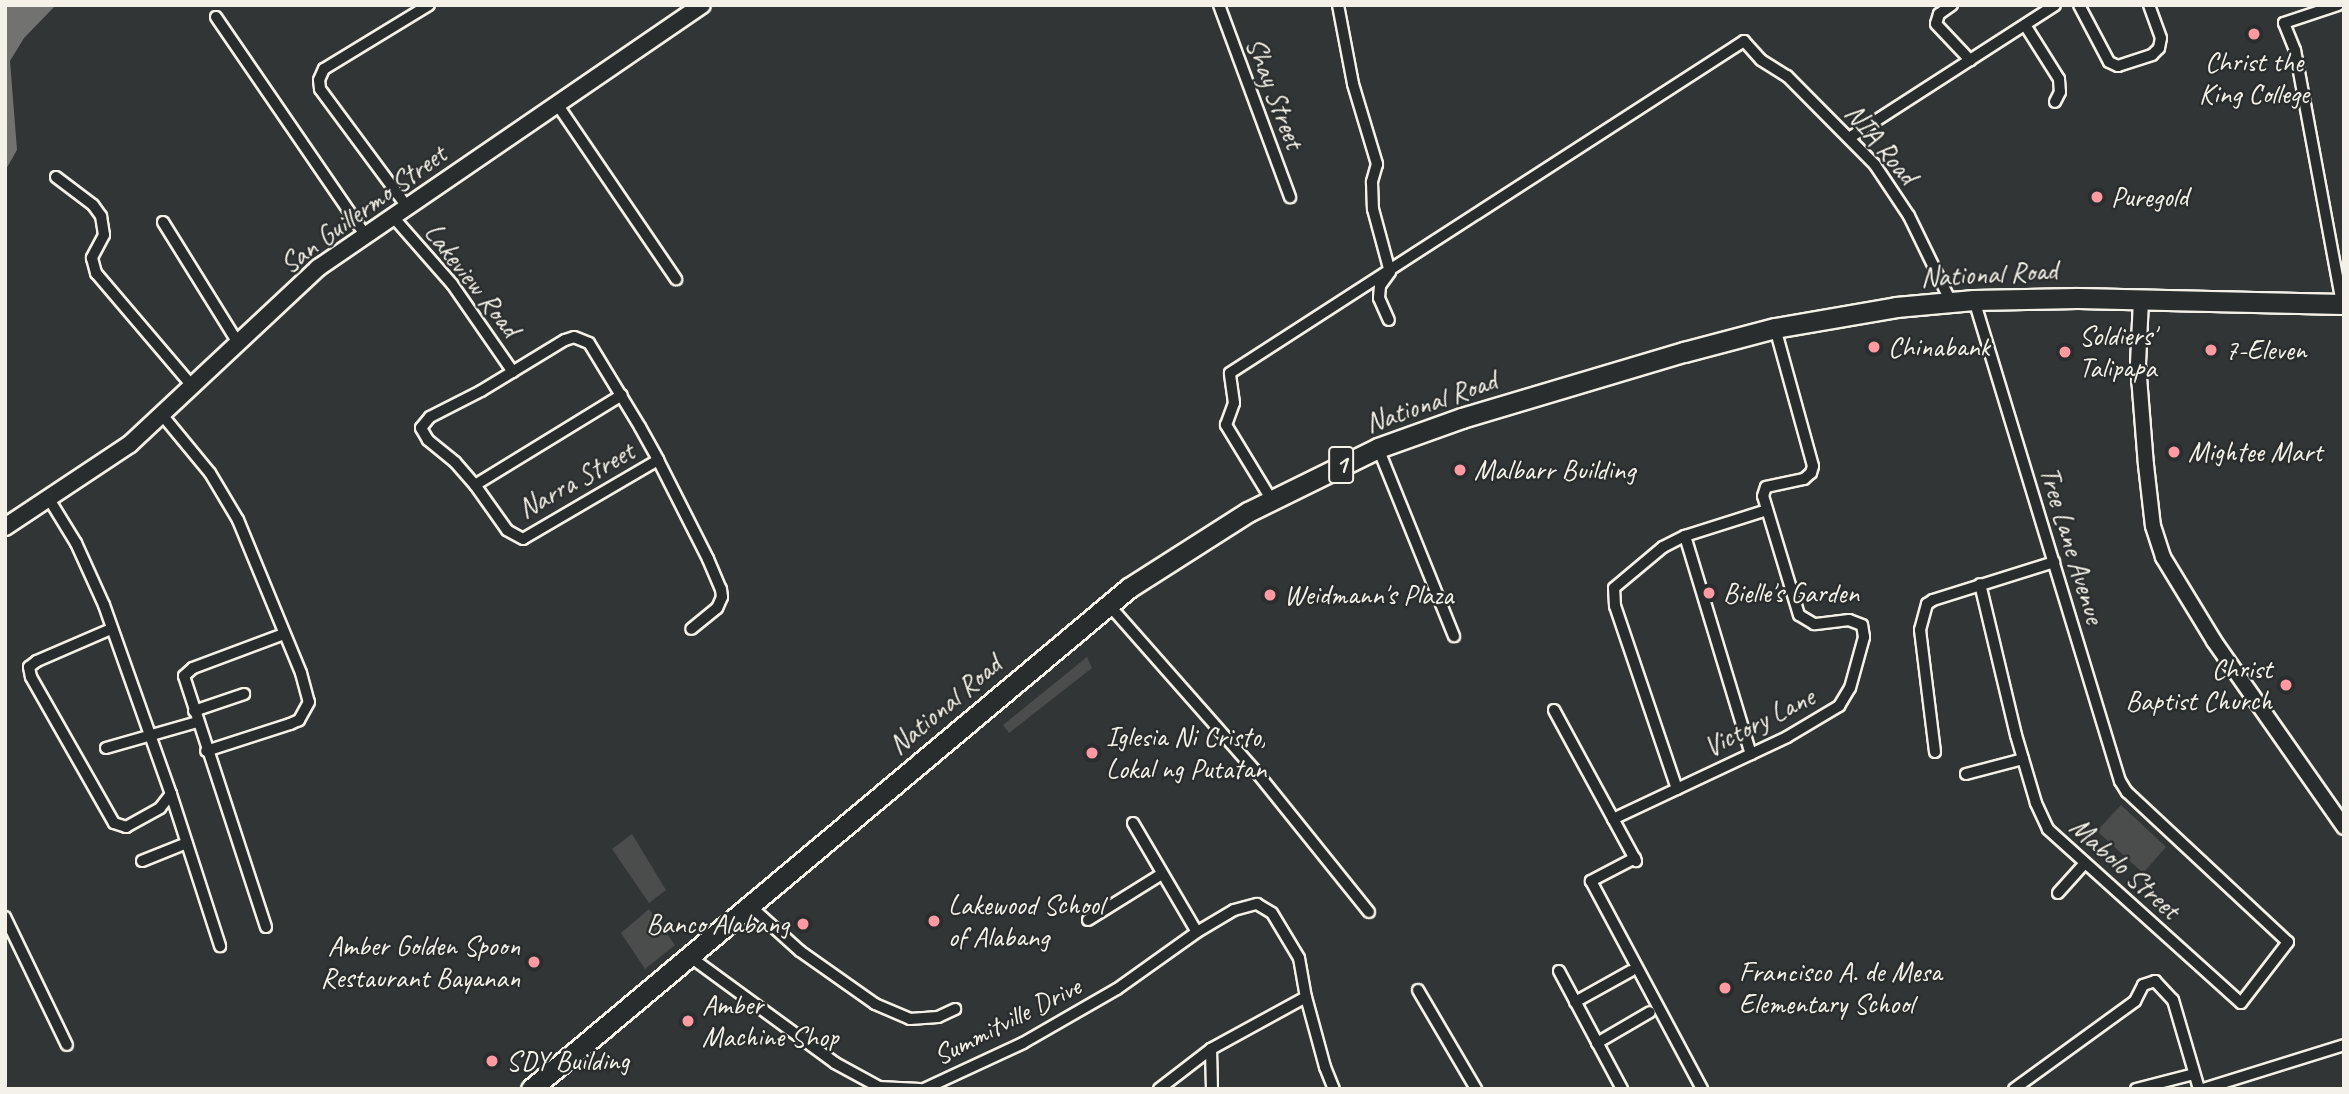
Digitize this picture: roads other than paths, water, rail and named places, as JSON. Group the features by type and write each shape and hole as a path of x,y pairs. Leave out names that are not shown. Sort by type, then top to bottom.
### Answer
{"highway":[{"name":"National Road","path":"531,1089 1109,604 1174,558 1271,499 1378,448 1462,418 1684,352 1775,328 1896,307 1974,300 2343,304"}],"main road":[{"name":"San Guillermo Street","path":"5,527 131,444 318,268 702,5"}],"street":[{"path":"408,208 320,89 318,80 324,69 429,5"},
{"name":"Shay Street","path":"1219,5 1290,197"},
{"path":"1338,5 1353,84 1377,164 1372,182 1373,209 1390,272 1378,292 1389,320"},
{"path":"1952,5 1939,14 1936,24 1970,60"},
{"path":"1849,138 2055,5"},
{"path":"2080,5 2109,62 2118,66 2152,55 2159,48 2161,38 2149,5"},
{"path":"2338,5 2284,23 2295,50 2343,304"},
{"path":"216,18 366,236"},
{"path":"2025,25 2059,79 2060,92 2055,103"},
{"name":"NIA Road","path":"1390,272 1744,41 1761,61 1787,76 1849,138 1894,191 1951,302"},
{"path":"557,104 676,279"},
{"path":"56,177 93,205 104,224 104,234 92,258 96,273 193,387"},
{"name":"Lakeview Road","path":"394,218 452,284 513,372"},
{"path":"163,222 238,343"},
{"path":"1271,499 1226,425 1234,403 1230,373 1390,272"},
{"name":"Tree Lane Avenue","path":"1974,300 2120,781 2127,792 2288,942"},
{"path":"2141,300 2138,364 2146,465 2153,526 2163,557 2214,641 2344,827"},
{"path":"1677,789 1613,596 1614,588 1627,574 1663,547 1685,536 1767,510 1763,489 1804,479 1811,472 1813,466 1775,328"},
{"path":"622,395 475,485 455,462 428,440 421,428 430,417 565,340 582,339 596,351 622,395 658,460 721,589 722,597 717,608 691,629"},
{"path":"163,416 224,494 250,548 308,692 306,711 290,724 206,751"},
{"path":"1378,448 1454,636"},
{"name":"Narra Street","path":"475,485 507,530 517,538 529,537 658,460"},
{"path":"49,499 89,570 172,794 220,946"},
{"name":"Victory Lane","path":"1614,820 1787,737 1839,706 1850,688 1864,637 1862,625 1856,622 1814,624 1799,615 1767,510"},
{"path":"1685,536 1751,754"},
{"path":"1935,752 1921,620 1927,604 1980,584 2053,562"},
{"name":"Mabolo Street","path":"1980,584 2023,759 2036,803 2048,829 2242,1003 2288,942"},
{"path":"1109,604 1258,774 1368,912"},
{"path":"111,629 37,661 29,667 31,677 114,823 126,827 160,808 172,794"},
{"path":"266,928 184,680 186,672 284,634"},
{"path":"106,748 149,736 244,694"},
{"path":"1554,710 1636,860 1591,881 1702,1089"},
{"path":"1966,774 2023,759"},
{"path":"1133,823 1197,932"},
{"path":"142,861 187,843"},
{"path":"2058,893 2085,863"},
{"path":"1088,920 1162,874"},
{"name":"Summitville Drive","path":"689,956 835,1063 879,1087 922,1089 1023,1043 1105,996 1197,932 1234,911 1257,904 1272,913 1299,958 1306,997 1325,1067 1334,1089"},
{"path":"749,905 800,951 875,1004 910,1019 938,1017 955,1009"},
{"path":"5,917 67,1045"},
{"path":"1559,971 1622,1089"},
{"path":"1575,1002 1631,971"},
{"path":"2014,1089 2135,1001 2143,985 2155,981 2173,1000 2194,1074 2201,1089 2344,1045"},
{"path":"1418,990 1476,1089"},
{"path":"1159,1089 1211,1049 1306,997"},
{"path":"1597,1043 1650,1012"},
{"path":"1211,1049 1212,1089"},
{"path":"2136,1089 2194,1074"}],"place":[{"name":"Christ the King College","path":"2254,34"},
{"name":"Puregold","path":"2097,197"},
{"name":"Chinabank","path":"1874,347"},
{"name":"7-Eleven","path":"2211,350"},
{"name":"Soldiers' Talipapa","path":"2065,352"},
{"name":"Mightee Mart","path":"2174,452"},
{"name":"Malbarr Building","path":"1460,470"},
{"name":"Bielle's Garden","path":"1709,593"},
{"name":"Weidmann's Plaza","path":"1270,595"},
{"name":"Christ Baptist Church","path":"2286,685"},
{"name":"Iglesia Ni Cristo, Lokal ng Putatan","path":"1092,753"},
{"name":"Lakewood School of Alabang","path":"934,921"},
{"name":"Banco Alabang","path":"803,924"},
{"name":"Amber Golden Spoon Restaurant Bayanan","path":"534,962"},
{"name":"Francisco A. de Mesa Elementary School","path":"1725,988"},
{"name":"Amber Machine Shop","path":"688,1021"},
{"name":"SDY Building","path":"492,1061"}]}
